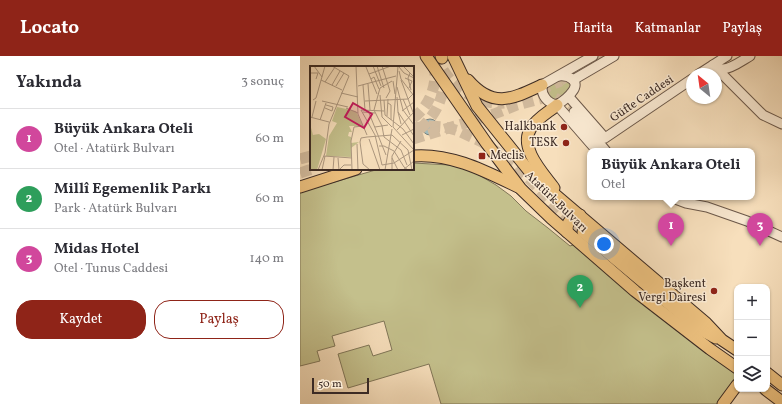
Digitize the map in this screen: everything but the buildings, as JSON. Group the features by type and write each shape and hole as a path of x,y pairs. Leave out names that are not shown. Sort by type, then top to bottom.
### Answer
{"main road":[{"name":"Atatürk Bulvarı","path":"426,56 487,144 521,189 551,218 635,291 734,366"},
{"name":"Atatürk Bulvarı","path":"445,57 458,69 477,106 530,172 706,324 722,340 734,348"},
{"path":"458,69 482,94 498,99 518,96 542,85"},
{"path":"557,105 531,128 528,134 527,142 529,152 564,202"},
{"path":"414,156 448,158 487,172 521,189"},
{"path":"300,187 353,170"},
{"path":"567,232 566,227 569,221 572,218 580,216"},
{"path":"583,232 699,329 722,340"},
{"path":"770,375 782,385"},
{"path":"723,404 734,389"},
{"path":"769,392 782,402"}],"street":[{"path":"593,56 542,85 542,90 546,99 557,105 594,148"},
{"path":"573,80 614,56"},
{"path":"708,68 728,56"},
{"path":"713,65 723,69 731,67 750,56"},
{"path":"713,65 763,115 782,124"},
{"path":"557,105 569,97 574,91 575,85 573,80 569,77 564,75 558,76"},
{"name":"Güfte Caddesi","path":"569,97 605,138 686,83"},
{"path":"572,110 604,148"},
{"path":"678,200 706,207 747,221 782,237"}],"shaded area":[{"path":"559,76 575,85 553,104 542,85"},
{"path":"414,163 450,165 466,169 496,185 570,246 573,245 734,366 734,389 723,404 441,404 429,364 348,388 338,354 369,345 373,356 392,350 384,321 332,336 335,346 317,351 320,361 300,366 300,192 376,170 414,170"}],"water":[{"path":"430,119 437,124 438,127 433,134 430,135 423,130 422,127 427,120"}],"tunnel":[{"path":"435,56 443,70 458,87 483,101 490,103 504,103"},
{"path":"561,81 604,56"},
{"path":"414,117 428,101 434,87 434,64"},
{"path":"420,129 431,118 438,105 443,90 444,75"},
{"path":"539,90 561,81"},
{"path":"414,139 543,98 555,98 567,104 572,109"},
{"path":"414,128 430,126 445,127 459,131 482,142 515,164 557,208 583,232"},
{"path":"300,159 310,156"},
{"path":"300,173 310,170"}],"place":[{"name":"Halkbank","path":"564,127"},
{"name":"TESK","path":"566,143"},
{"name":"Meclis","path":"482,156"},
{"name":"Büyük Ankara Oteli","path":"671,246"},
{"name":"Midas Hotel","path":"760,246"},
{"name":"Başkent Vergi Dairesi","path":"714,291"},
{"name":"Millî Egemenlik Parkı","path":"580,308"}]}
